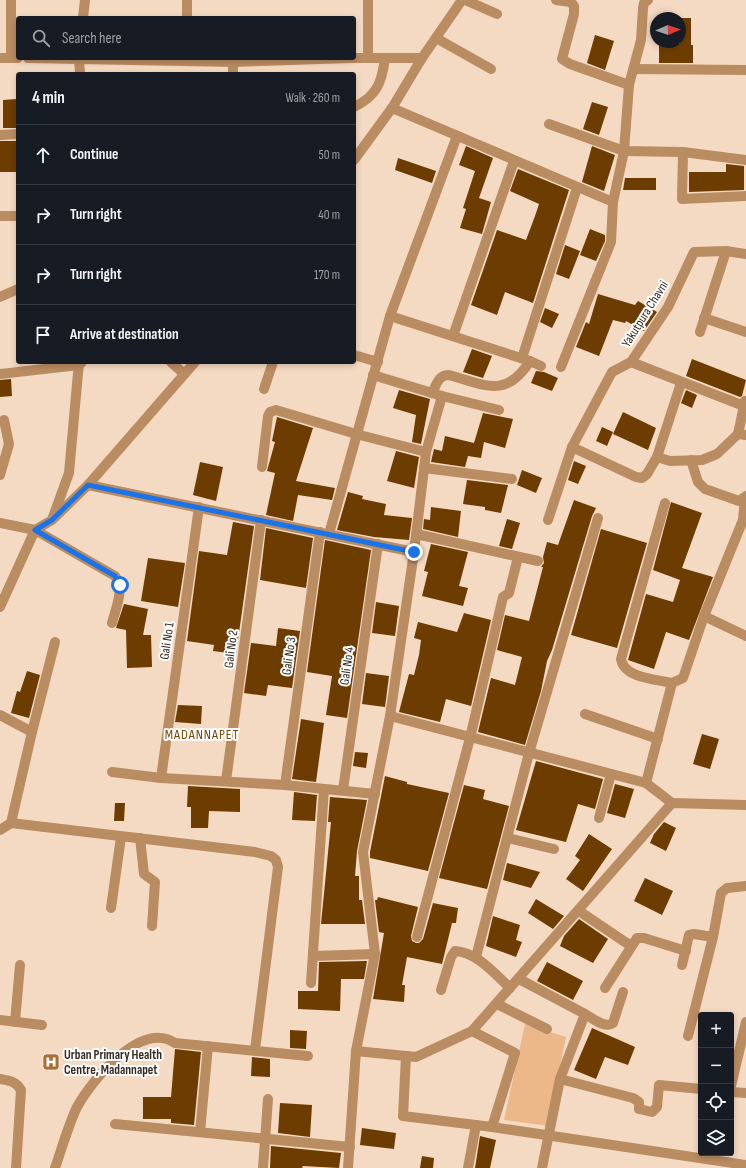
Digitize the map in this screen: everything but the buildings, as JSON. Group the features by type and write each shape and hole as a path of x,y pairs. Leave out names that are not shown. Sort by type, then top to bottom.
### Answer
{"street":[{"path":"0,58 15,58 11,0"},
{"path":"83,16 86,0"},
{"path":"187,0 187,16"},
{"path":"368,0 368,57"},
{"path":"356,157 392,108 422,58 462,0"},
{"path":"465,0 497,14"},
{"path":"556,0 571,2 574,6 574,14 562,59 570,64 629,85"},
{"path":"561,368 611,242 614,202 624,151 629,85 641,40 644,3 648,0"},
{"path":"436,38 491,70"},
{"path":"356,58 422,58"},
{"path":"356,106 368,101 377,88 383,74 385,58"},
{"path":"79,60 80,72"},
{"path":"187,60 233,62 293,60"},
{"path":"233,62 233,72"},
{"path":"634,69 746,70"},
{"path":"392,108 577,188 614,202"},
{"path":"549,124 624,151 683,152 746,160"},
{"path":"0,135 16,134"},
{"name":"Gali No 3","path":"285,785 324,533 378,362 390,316 457,136"},
{"path":"683,152 682,199 746,196"},
{"path":"453,336 514,161"},
{"path":"348,1168 356,1051 375,954 363,852 390,716 414,552 426,452 439,378 444,375 449,375 491,386 503,386 523,372 577,188"},
{"path":"0,216 16,216"},
{"path":"700,332 726,251"},
{"name":"Yakutpura Chavni","path":"548,520 572,447 612,372 630,362 668,307 694,252 726,251 746,254"},
{"path":"0,297 16,290"},
{"path":"390,316 541,366"},
{"path":"704,318 746,332"},
{"path":"356,356 378,362"},
{"path":"630,362 681,383 745,402 742,435 710,458 702,460 670,461 657,457"},
{"path":"0,374 73,364"},
{"path":"52,520 69,473 80,364"},
{"path":"173,364 184,374"},
{"path":"0,606 35,530 52,520 88,485 193,364"},
{"path":"264,389 272,364"},
{"path":"373,375 437,395 499,410"},
{"path":"572,447 639,478 646,476 657,457 681,383"},
{"path":"262,467 268,416 273,411 279,410 356,434 426,452"},
{"path":"0,475 9,444 4,420"},
{"path":"691,460 698,482 705,489 739,500 746,497"},
{"path":"424,468 512,479"},
{"path":"88,485 414,552"},
{"path":"665,503 620,659 622,665 630,673 672,683 683,678 704,616 743,520 746,497"},
{"name":"Gali No 1","path":"161,778 199,507"},
{"path":"476,957 529,753 598,518"},
{"name":"Gali No 2","path":"226,781 261,520"},
{"path":"0,523 35,530 115,576 120,585 120,592 112,623"},
{"path":"416,534 538,561"},
{"name":"Gali No 4","path":"343,790 378,544"},
{"path":"417,937 470,738 503,597 509,593 518,557"},
{"path":"704,616 745,633"},
{"path":"11,823 55,642"},
{"path":"646,783 672,683"},
{"path":"585,714 658,739"},
{"path":"0,715 32,732"},
{"path":"390,716 646,783 672,804 746,805"},
{"path":"112,772 161,778 285,785 375,794"},
{"path":"599,818 610,774"},
{"path":"311,984 324,789"},
{"path":"356,1051 416,1057 472,1032 672,804"},
{"path":"0,830 11,823 255,852 271,856 276,860 278,866 255,1050"},
{"path":"111,908 122,837"},
{"path":"140,838 144,874 155,882 152,926"},
{"path":"508,838 554,849"},
{"path":"688,1036 713,937 721,894 727,888 746,886"},
{"path":"579,911 631,946"},
{"path":"682,965 691,934 713,937"},
{"path":"605,988 631,946 640,937 686,951"},
{"path":"441,990 451,957 455,951 463,951 476,957 510,988"},
{"path":"314,956 375,954"},
{"path":"15,1022 20,964"},
{"path":"519,979 606,1026 613,1024 623,992"},
{"path":"497,1004 547,1029"},
{"path":"542,1168 560,1079 585,1014"},
{"path":"0,1020 42,1025"},
{"path":"731,1084 746,1022"},
{"path":"472,1032 515,1053 492,1127"},
{"path":"55,1168 77,1107 101,1075 121,1053 141,1041 162,1036 175,1043 308,1056"},
{"path":"200,1132 208,1046"},
{"path":"406,1056 403,1116 492,1127 746,1165"},
{"path":"0,1079 12,1081 18,1084 21,1090 16,1168"},
{"path":"560,1079 634,1098 639,1102 639,1109 652,1112 657,1107 659,1085 698,1089"},
{"path":"734,1092 746,1093"},
{"path":"262,1168 268,1099"},
{"path":"115,1124 265,1140 350,1147"},
{"path":"468,1168 476,1125"}],"shaded area":[{"path":"525,1024 566,1037 548,1126 504,1120"}],"place":[{"name":"Urban Primary Health Centre, Madannapet","path":"51,1062"}],"district":[{"name":"MADANNAPET","path":"202,734"}],"route":[{"path":"120,585 115,576 35,530 52,520 88,485 414,552"}]}
